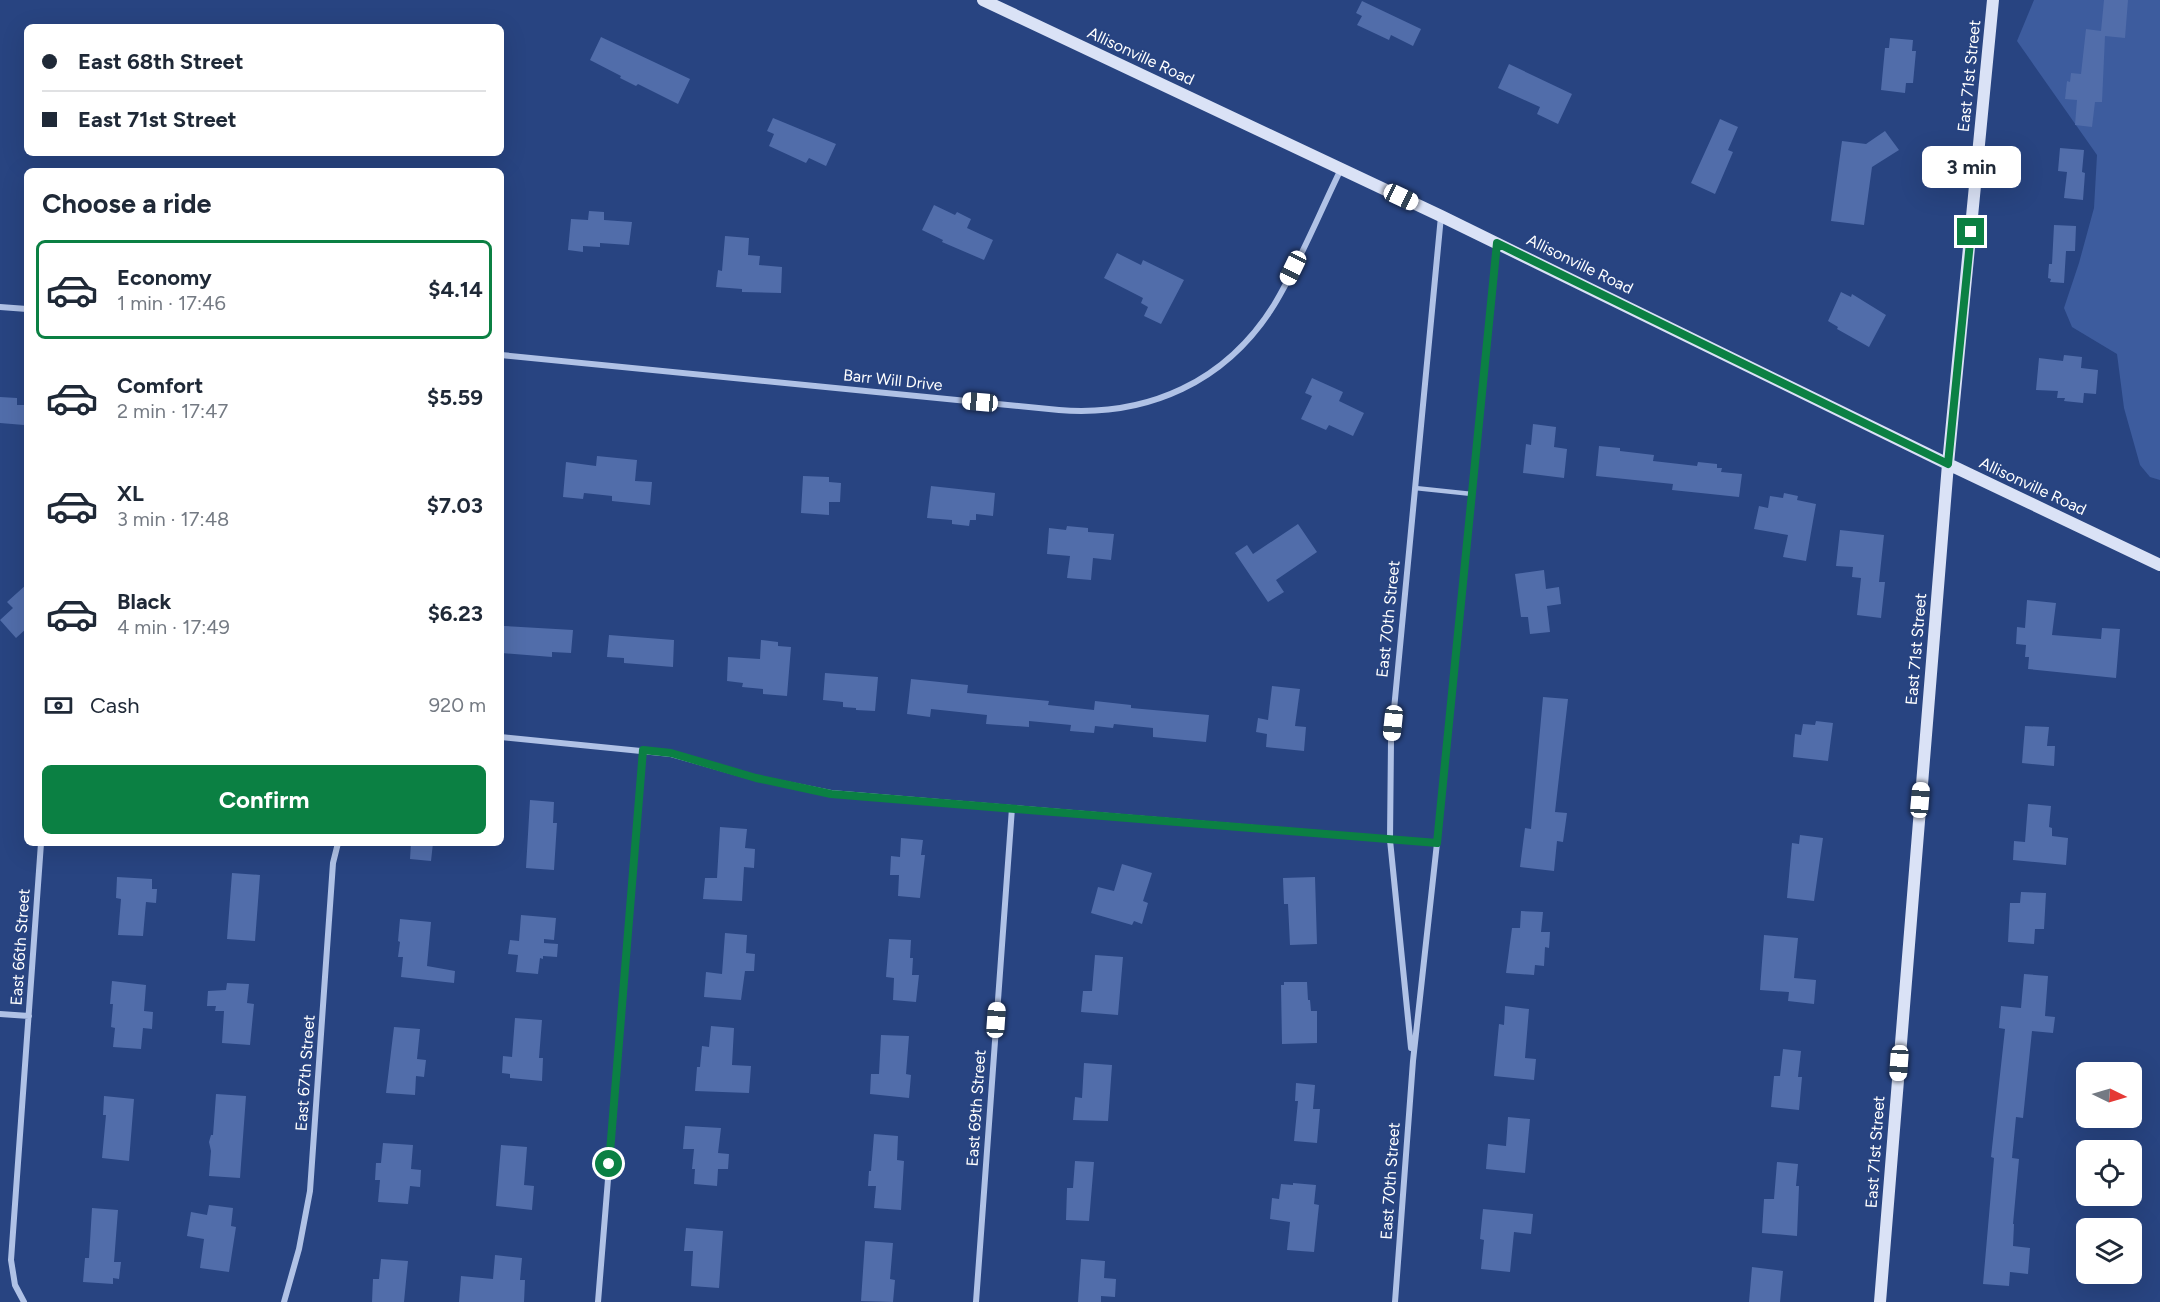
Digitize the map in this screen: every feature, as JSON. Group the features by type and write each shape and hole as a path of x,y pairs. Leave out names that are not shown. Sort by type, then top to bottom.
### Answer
{"main road":[{"name":"Allisonville Road","path":"983,0 1441,216 2160,565"},
{"name":"East 71st Street","path":"1880,1302 1948,464 1993,0"}],"street":[{"name":"Barr Will Drive","path":"504,355 1059,410 1093,412 1127,408 1168,396 1191,385 1245,344 1266,317 1284,288 1341,169"},
{"name":"East 70th Street","path":"1413,1061 1390,840 1393,708 1441,216"},
{"name":"East 70th Street","path":"1395,1302 1413,1061 1497,243"},
{"path":"0,307 24,309"},
{"path":"504,737 643,750 690,758 756,778 831,794 1437,843"},
{"path":"598,1302 643,750"},
{"name":"East 69th Street","path":"976,1302 1012,808"},
{"name":"East 66th Street","path":"24,1302 15,1285 11,1260 42,846"},
{"name":"East 67th Street","path":"284,1302 299,1249 310,1191 333,863 337,846"},
{"path":"0,1014 29,1016"}],"lane":[{"path":"1415,488 1472,494"}],"shaded area":[{"path":"2034,0 2160,0 2160,480 2150,477 2140,465 2124,408 2117,354 2072,327 2064,308 2094,208 2097,155 2017,41"}],"building":[{"path":"2104,0 2128,0 2125,38 2105,36 2102,102 2095,102 2092,127 2075,125 2077,100 2065,99 2067,81 2070,82 2071,73 2081,74 2086,29 2101,31"},
{"path":"1362,1 1421,29 1413,46 1391,35 1389,40 1357,25 1362,16 1356,13"},
{"path":"601,37 690,79 678,104 638,84 636,86 620,78 621,76 590,60"},
{"path":"1890,38 1913,40 1912,51 1916,51 1913,83 1906,83 1905,93 1881,90 1885,48 1889,48"},
{"path":"1509,64 1572,94 1558,124 1537,114 1540,107 1498,88"},
{"path":"773,118 836,144 826,166 809,158 806,163 769,146 774,134 767,131"},
{"path":"1720,119 1738,127 1728,150 1733,152 1715,194 1691,183"},
{"path":"1885,131 1899,150 1872,167 1864,225 1831,221 1842,141 1866,144"},
{"path":"2060,148 2084,150 2083,200 2064,198 2067,172 2058,171"},
{"path":"934,205 955,215 957,212 971,219 967,228 993,240 984,260 942,242 943,240 922,230"},
{"path":"589,211 604,212 604,220 632,222 629,245 600,243 600,247 583,246 583,252 568,250 571,219 588,220"},
{"path":"2054,225 2076,226 2075,251 2066,251 2064,283 2050,282 2051,279 2048,278 2049,264 2052,264"},
{"path":"725,236 749,238 748,255 760,256 759,265 782,267 781,293 742,292 742,289 716,287 718,270 722,271"},
{"path":"1117,253 1141,265 1143,260 1184,280 1161,324 1144,316 1148,307 1141,303 1143,298 1104,278"},
{"path":"1841,292 1851,297 1852,294 1886,315 1869,347 1837,329 1838,327 1828,321"},
{"path":"2064,355 2082,357 2081,368 2098,370 2096,394 2084,393 2083,403 2057,398 2058,391 2036,390 2039,358 2063,361"},
{"path":"1312,378 1343,392 1339,401 1364,413 1353,436 1329,425 1326,430 1301,419 1312,396 1305,393"},
{"path":"0,397 17,398 17,405 24,405 24,425 0,423"},
{"path":"1533,424 1556,427 1554,447 1567,449 1564,478 1523,473 1526,444 1531,445"},
{"path":"1599,446 1654,455 1653,461 1697,466 1698,462 1717,464 1717,468 1722,468 1721,472 1742,474 1739,497 1672,490 1673,484 1596,476"},
{"path":"597,456 637,460 635,481 652,482 650,505 612,501 612,496 584,493 583,499 563,497 566,462 596,466"},
{"path":"803,476 829,477 829,482 841,483 840,502 829,502 829,515 801,513"},
{"path":"931,486 995,493 993,516 976,514 976,520 970,520 969,526 952,524 952,520 927,518"},
{"path":"1784,493 1798,496 1797,500 1816,504 1806,561 1783,557 1788,535 1754,529 1759,506 1768,508 1770,496 1783,498"},
{"path":"1298,524 1317,552 1276,580 1284,592 1268,602 1235,553 1247,545 1253,554"},
{"path":"1067,526 1088,528 1088,532 1114,534 1111,560 1093,558 1091,580 1067,578 1070,556 1047,554 1049,528 1066,530"},
{"path":"1840,530 1884,535 1879,582 1885,582 1881,618 1857,615 1861,578 1852,577 1853,567 1836,566"},
{"path":"1544,570 1546,589 1559,587 1561,604 1547,606 1550,632 1530,634 1528,617 1521,617 1515,574"},
{"path":"24,587 24,631 16,638 0,620 13,608 7,602"},
{"path":"2027,600 2056,603 2052,635 2101,639 2102,628 2120,629 2116,678 2028,669 2029,657 2025,657 2026,645 2016,644 2017,627 2025,628"},
{"path":"504,626 573,630 571,653 552,652 552,657 504,653"},
{"path":"609,635 674,640 673,667 624,663 624,658 607,657"},
{"path":"761,640 778,642 778,646 791,647 787,696 763,694 763,689 742,687 743,683 727,681 728,657 760,659"},
{"path":"825,673 878,677 875,711 856,710 856,708 843,707 843,702 823,700"},
{"path":"911,679 968,685 967,693 1049,701 1048,705 1094,710 1095,701 1131,705 1131,708 1209,715 1206,742 1153,737 1153,728 1114,724 1113,728 1095,726 1094,733 1070,731 1071,725 1029,721 1029,727 986,724 987,715 931,709 930,717 907,714"},
{"path":"1272,686 1300,689 1295,726 1306,727 1304,751 1266,747 1267,734 1256,732 1258,718 1268,720"},
{"path":"1543,697 1568,699 1555,812 1567,813 1563,842 1557,841 1554,871 1520,867 1525,828 1531,829"},
{"path":"1816,721 1833,723 1828,761 1793,757 1795,734 1801,735 1803,724 1815,725"},
{"path":"2025,726 2049,727 2047,746 2055,746 2054,766 2022,763"},
{"path":"530,800 554,802 553,823 557,823 554,870 526,868"},
{"path":"2028,804 2051,806 2049,827 2052,828 2052,836 2068,838 2066,865 2013,860 2014,841 2025,842"},
{"path":"720,827 747,829 745,848 755,849 754,868 744,867 742,901 703,899 705,878 717,878"},
{"path":"1800,835 1823,838 1814,901 1787,898 1792,843 1799,844"},
{"path":"901,838 923,840 921,855 925,855 920,898 898,896 899,875 890,875 891,856 900,857"},
{"path":"411,846 433,846 431,861 410,859"},
{"path":"1122,864 1152,873 1143,901 1148,903 1142,924 1134,921 1132,925 1091,913 1098,887 1114,891"},
{"path":"232,873 260,875 255,941 227,939"},
{"path":"117,877 152,879 152,889 157,889 156,903 146,902 143,936 118,935 121,899 116,898"},
{"path":"1315,877 1317,944 1290,945 1288,904 1284,904 1283,878"},
{"path":"2021,892 2046,893 2044,929 2035,929 2034,944 2008,942 2010,903 2020,903"},
{"path":"1521,911 1543,912 1541,932 1550,932 1549,948 1545,947 1544,966 1535,965 1534,975 1506,973 1512,928 1520,928"},
{"path":"521,915 556,918 554,940 544,939 544,943 558,944 557,957 543,956 543,959 540,958 538,974 516,972 518,955 508,954 510,940 519,941"},
{"path":"400,919 431,922 427,966 455,971 454,983 401,977 403,957 398,957"},
{"path":"725,933 747,935 746,953 755,954 754,971 745,971 741,1000 704,997 706,972 722,974"},
{"path":"1764,935 1798,938 1794,978 1816,980 1814,1004 1788,1001 1789,992 1760,990"},
{"path":"889,939 911,940 912,975 919,975 916,1002 893,1000 894,978 886,977"},
{"path":"1095,955 1123,957 1118,1015 1081,1012 1083,991 1092,991"},
{"path":"2024,974 2048,976 2045,1016 2055,1017 2053,1033 2032,1031 2023,1118 2016,1117 2012,1158 2019,1159 2013,1246 2030,1248 2028,1274 2010,1272 2009,1286 1983,1284 1994,1158 1991,1157 2005,1029 1999,1028 2001,1006 2021,1008"},
{"path":"112,981 146,985 144,1011 153,1012 152,1029 143,1028 141,1049 113,1047 115,1028 111,1027 113,1004 110,1004"},
{"path":"1284,982 1307,982 1311,1011 1317,1011 1317,1043 1282,1044 1281,985 1284,985"},
{"path":"227,983 249,984 247,1003 254,1004 250,1045 222,1043 224,1011 215,1011 216,1006 207,1006 208,991 226,990"},
{"path":"1505,1006 1529,1009 1525,1058 1536,1059 1534,1080 1494,1076 1499,1024 1504,1025"},
{"path":"515,1018 542,1020 539,1058 543,1058 542,1081 510,1078 510,1074 502,1073 503,1056 512,1057"},
{"path":"711,1026 734,1028 732,1065 751,1066 749,1093 695,1091 702,1046 709,1047"},
{"path":"394,1027 420,1029 417,1059 426,1060 424,1077 416,1076 415,1095 386,1093"},
{"path":"881,1035 909,1036 906,1074 911,1075 909,1098 870,1094 871,1074 879,1074"},
{"path":"1783,1049 1801,1051 1798,1077 1802,1077 1799,1110 1771,1107 1774,1076 1780,1076"},
{"path":"1084,1063 1112,1065 1108,1121 1073,1120 1075,1097 1082,1098"},
{"path":"1296,1083 1315,1085 1313,1109 1320,1109 1317,1143 1294,1141 1298,1101 1295,1101"},
{"path":"216,1094 246,1096 240,1178 209,1176 211,1151 209,1142 213,1135"},
{"path":"104,1096 134,1099 129,1161 102,1158 106,1115 103,1115"},
{"path":"1508,1117 1530,1119 1525,1173 1486,1169 1488,1144 1506,1146"},
{"path":"685,1126 721,1128 718,1153 729,1154 728,1169 718,1169 717,1186 694,1184 695,1169 692,1169 694,1149 683,1149"},
{"path":"874,1134 898,1136 897,1160 904,1161 901,1210 874,1208 876,1186 868,1186"},
{"path":"383,1143 413,1145 411,1169 421,1170 420,1187 410,1186 408,1204 378,1202 380,1180 375,1180 376,1163 381,1163"},
{"path":"501,1145 527,1147 524,1185 534,1186 532,1210 496,1206"},
{"path":"1075,1161 1094,1162 1089,1221 1066,1220 1067,1188 1073,1188"},
{"path":"1777,1162 1798,1164 1797,1236 1762,1233 1764,1199 1774,1199"},
{"path":"1293,1183 1316,1185 1314,1204 1319,1205 1314,1252 1287,1250 1290,1222 1270,1219 1272,1198 1279,1199 1281,1184 1293,1185"},
{"path":"209,1205 233,1208 231,1226 236,1227 229,1272 200,1268 204,1239 187,1236 191,1212 207,1215"},
{"path":"92,1208 118,1210 114,1262 121,1262 119,1279 113,1278 113,1284 83,1282 85,1258 89,1258"},
{"path":"1483,1209 1533,1214 1531,1234 1514,1232 1510,1272 1481,1269 1484,1240 1480,1239"},
{"path":"686,1228 723,1231 719,1288 691,1286 693,1251 684,1251"},
{"path":"865,1241 893,1243 890,1279 895,1280 893,1302 861,1301"},
{"path":"495,1255 522,1258 520,1280 525,1280 524,1302 459,1302 461,1276 493,1279"},
{"path":"381,1259 408,1261 404,1302 372,1302 373,1279 379,1279"},
{"path":"1081,1259 1105,1261 1104,1278 1116,1279 1115,1297 1101,1296 1101,1302 1078,1302"},
{"path":"1752,1267 1783,1271 1780,1302 1749,1302"}],"route":[{"path":"609,1164 643,750 671,753 756,778 831,794 1437,843 1497,243 1948,464 1971,232"}]}
